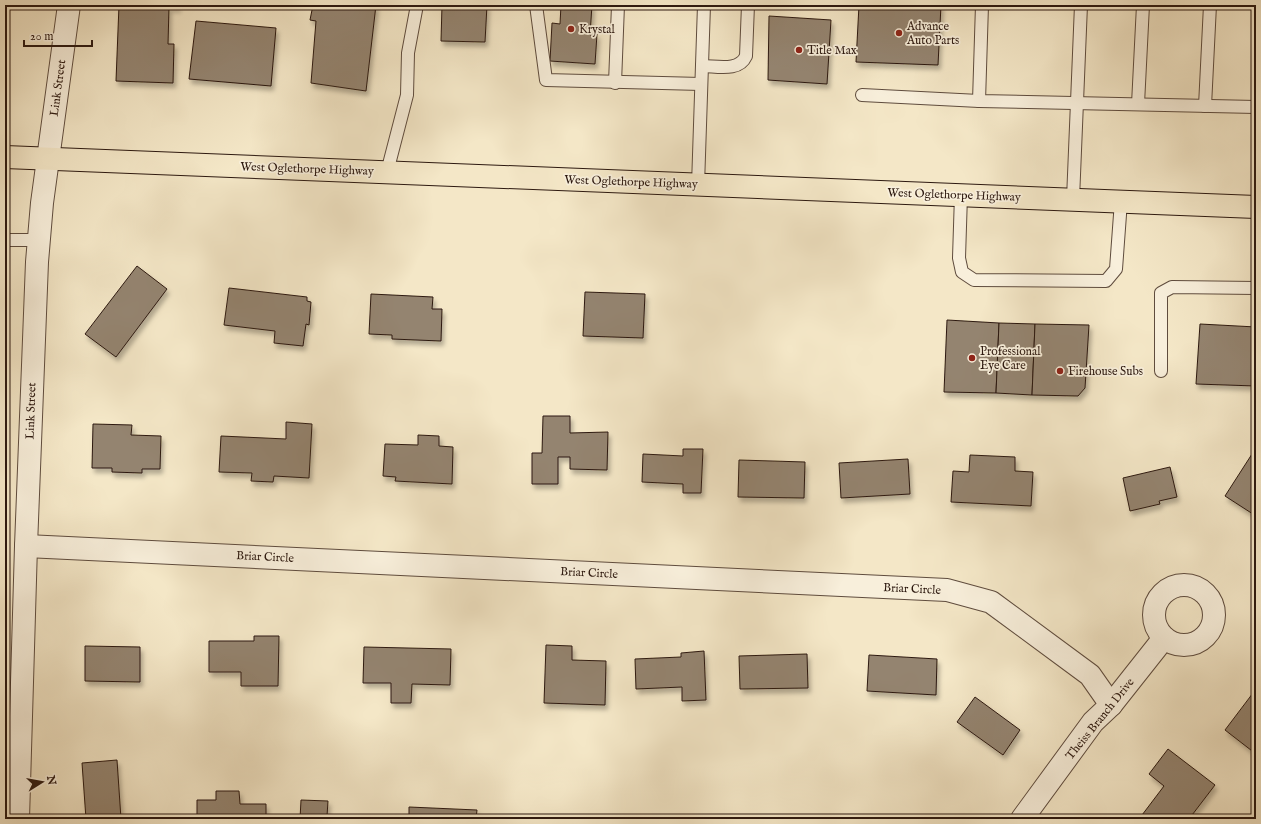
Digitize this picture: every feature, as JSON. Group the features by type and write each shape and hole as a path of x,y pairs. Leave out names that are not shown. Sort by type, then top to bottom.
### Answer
{"highway":[{"name":"West Oglethorpe Highway","path":"5,157 1256,207"}],"street":[{"name":"Link Street","path":"18,819 26,546 39,240 48,159 70,5"},
{"name":"Briar Circle","path":"26,546 947,590 991,602 1090,675 1111,704"},
{"name":"Theiss Branch Drive","path":"1022,819 1093,722 1111,704 1164,638"}],"lane":[{"path":"387,172 407,95 408,53 417,5"},
{"path":"536,5 546,80 615,83 701,84"},
{"path":"615,83 618,5"},
{"path":"698,185 704,5"},
{"path":"702,66 728,67 739,65 743,62 746,56 748,5"},
{"path":"979,101 982,5"},
{"path":"1073,199 1081,5"},
{"path":"1138,104 1143,5"},
{"path":"1205,106 1210,5"},
{"path":"862,95 979,101 1256,107"},
{"path":"961,195 959,258 962,272 974,280 1106,281 1116,269 1121,201"},
{"path":"5,240 39,240"},
{"path":"1161,371 1161,293 1172,287 1256,288"}],"building":[{"path":"119,5 178,5 178,8 169,7 168,44 174,44 173,83 116,81"},
{"path":"313,5 376,5 366,91 311,83 316,21 310,20"},
{"path":"442,5 487,5 485,42 441,41"},
{"name":"Krystal","path":"561,5 592,5 590,35 597,34 595,64 550,61 552,23 560,24"},
{"name":"Advance Auto Parts","path":"859,5 941,5 938,65 856,62"},
{"name":"Title Max","path":"769,16 831,20 827,84 768,80"},
{"path":"196,21 276,28 271,86 189,79"},
{"path":"137,266 167,289 116,357 85,334"},
{"path":"229,288 307,297 307,301 311,302 309,325 306,324 303,346 274,343 275,331 224,325"},
{"path":"585,292 645,294 643,338 583,336"},
{"path":"371,294 433,297 432,309 442,309 441,341 392,339 392,335 369,334"},
{"name":"Professional Eye Care","path":"947,320 999,323 996,393 944,392"},
{"path":"999,323 1035,324 1032,395 996,393"},
{"name":"Firehouse Subs","path":"1035,324 1089,325 1085,388 1078,396 1032,395"},
{"path":"1200,324 1256,327 1256,386 1196,384"},
{"path":"543,416 570,416 570,433 608,432 607,470 570,469 570,457 558,457 558,484 532,484 532,453 542,453"},
{"path":"286,422 312,424 309,478 274,476 273,482 251,481 252,473 219,472 221,436 286,439"},
{"path":"93,424 132,425 131,435 161,436 160,469 142,469 142,473 112,472 112,468 92,468"},
{"path":"418,435 439,436 439,446 453,447 452,484 395,481 396,477 383,476 385,444 418,445"},
{"path":"683,449 703,449 701,493 683,493 683,484 642,482 643,454 683,456"},
{"path":"1252,454 1256,457 1256,516 1225,496"},
{"path":"970,455 1015,457 1015,471 1033,472 1031,506 951,502 953,471 969,472"},
{"path":"908,459 910,494 841,498 839,463"},
{"path":"739,460 805,462 804,498 738,497"},
{"path":"1170,467 1177,497 1159,501 1160,504 1130,511 1123,478"},
{"path":"254,636 279,636 278,686 241,686 241,672 209,672 209,641 254,641"},
{"path":"546,645 572,646 572,660 606,661 605,705 544,703"},
{"path":"85,646 140,647 140,682 85,681"},
{"path":"364,647 451,649 450,685 412,684 411,703 391,703 391,683 363,683"},
{"path":"704,651 706,700 682,701 682,687 636,689 635,659 681,657 681,653"},
{"path":"807,654 808,688 740,689 739,656"},
{"path":"869,655 937,659 936,695 867,691"},
{"path":"1256,689 1256,754 1225,730"},
{"path":"975,697 1020,730 1003,755 957,722"},
{"path":"1168,749 1215,785 1189,819 1186,816 1184,819 1139,819 1164,786 1149,774"},
{"path":"117,760 121,819 86,819 82,763"},
{"path":"216,791 239,791 240,804 266,804 266,819 197,819 197,800 216,800"},
{"path":"301,800 328,801 327,816 368,817 368,819 300,819"},
{"path":"409,807 477,810 476,819 409,819"},
{"path":"760,815 813,815 813,819 760,819"}],"place":[{"name":"Krystal","path":"571,29"},
{"name":"Advance Auto Parts","path":"899,33"},
{"name":"Title Max","path":"799,50"},
{"name":"Professional Eye Care","path":"972,358"},
{"name":"Firehouse Subs","path":"1060,371"}]}
